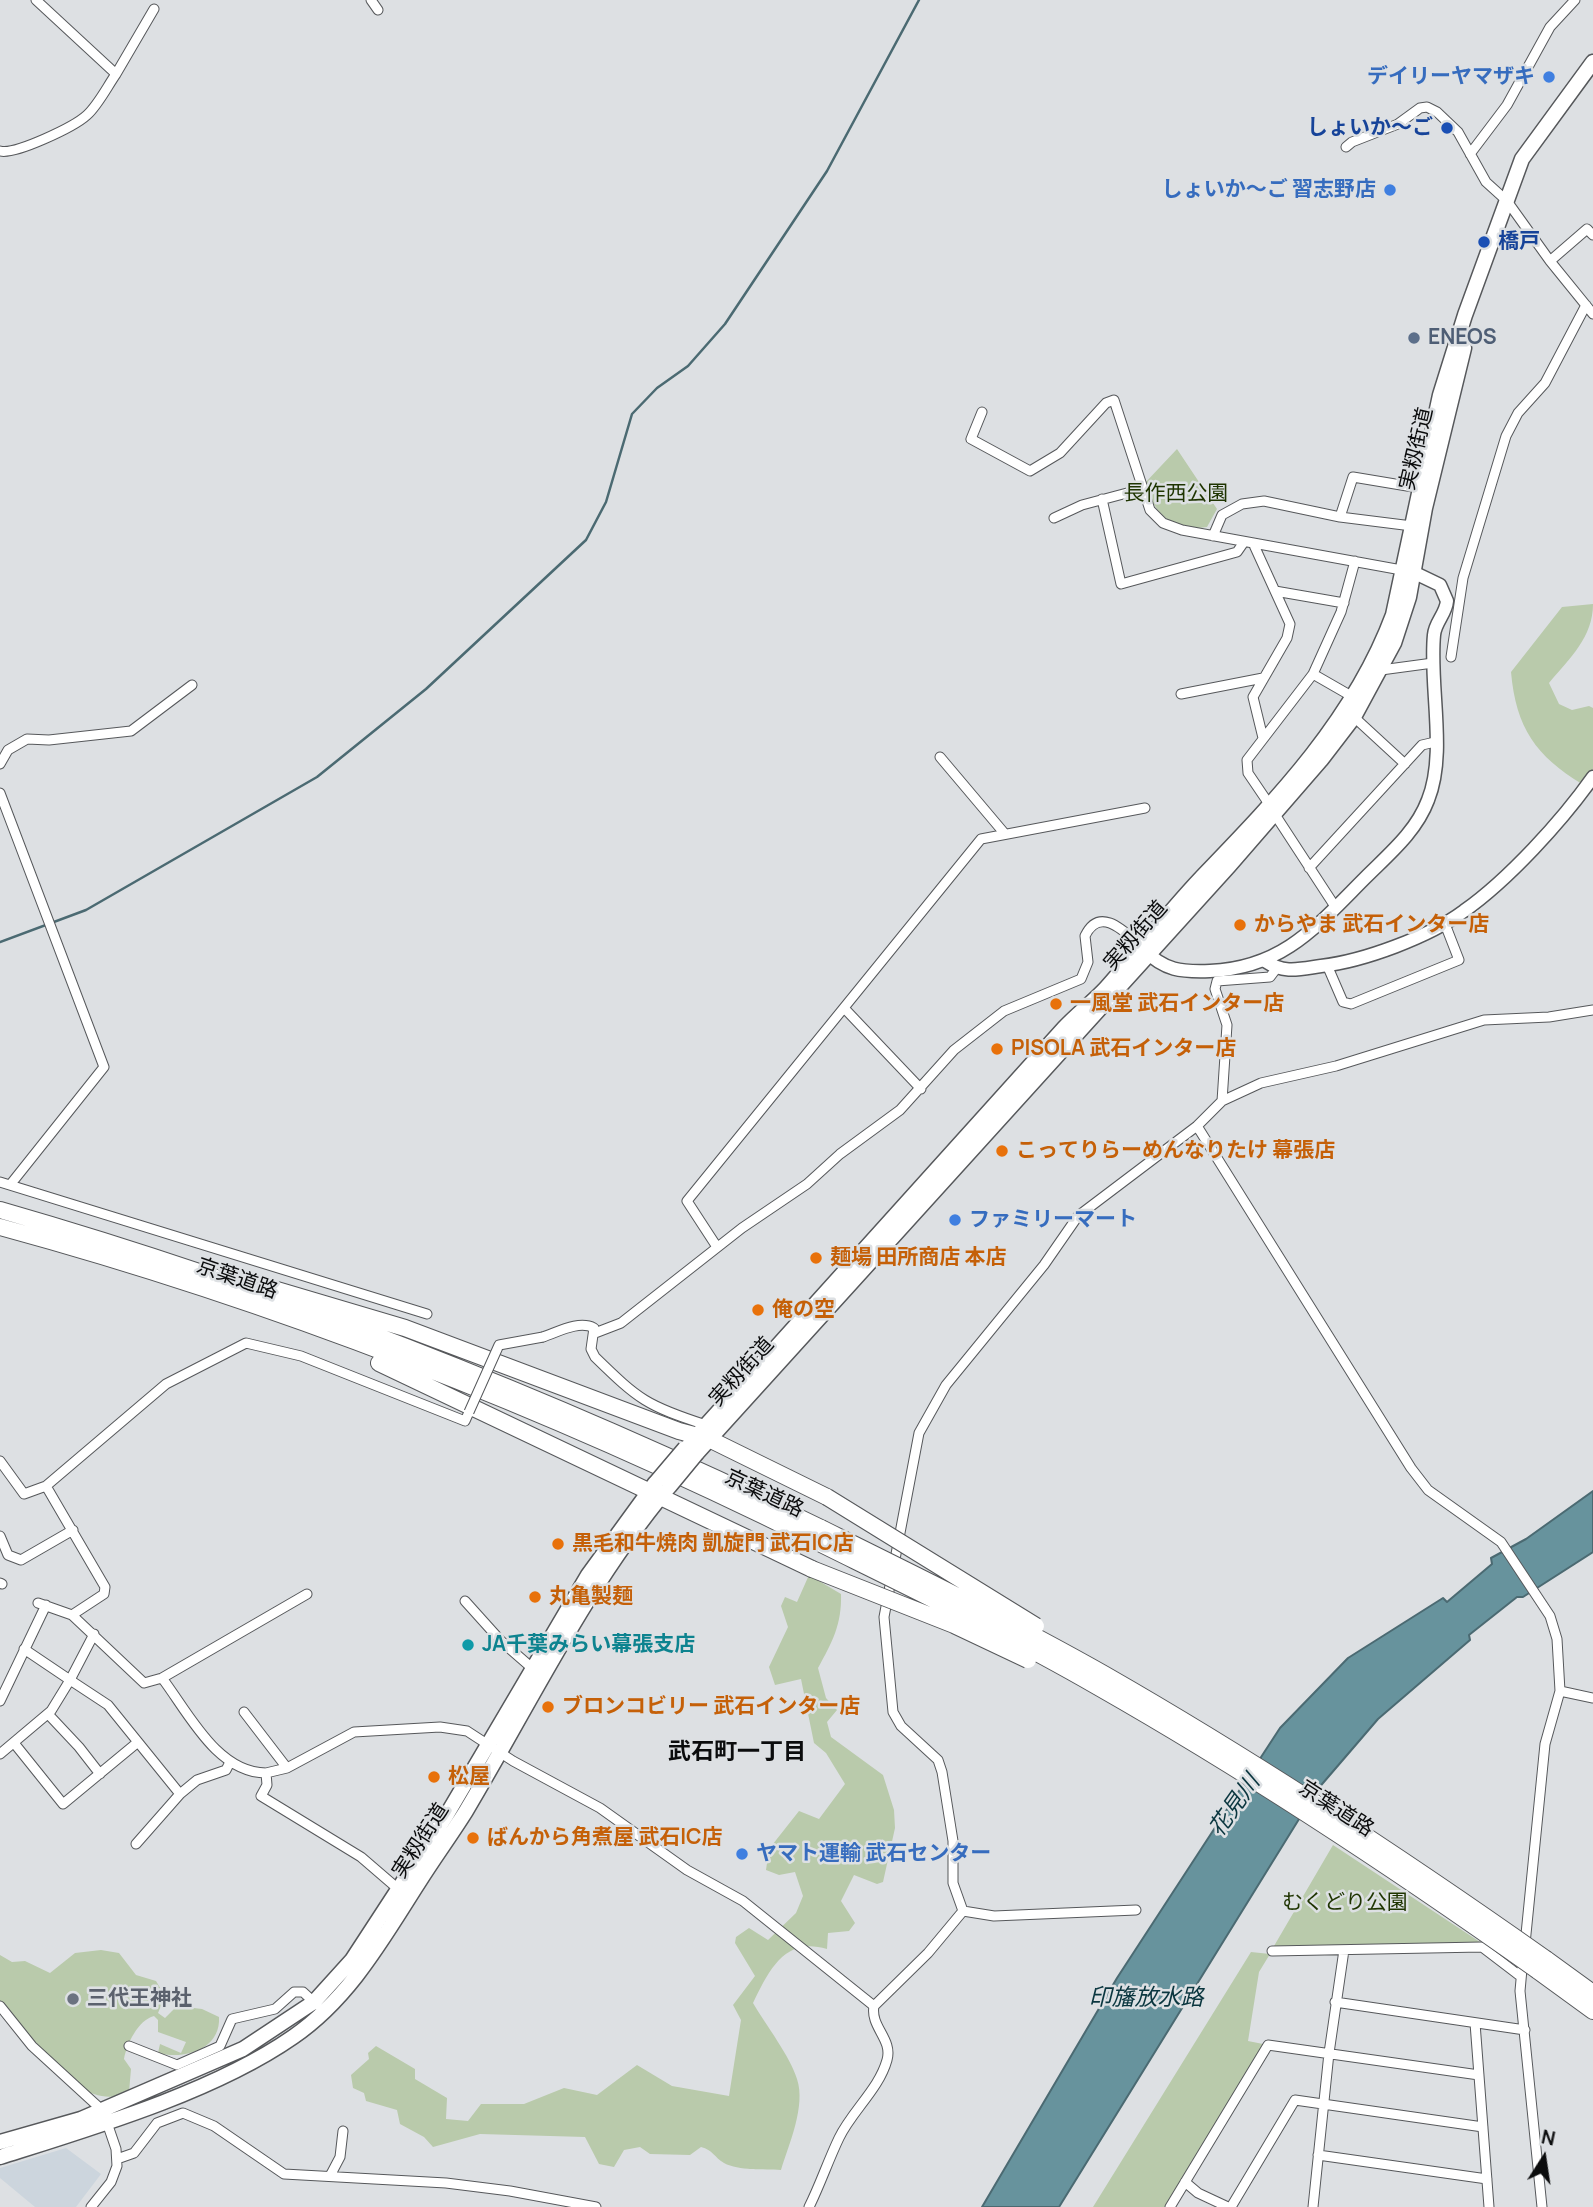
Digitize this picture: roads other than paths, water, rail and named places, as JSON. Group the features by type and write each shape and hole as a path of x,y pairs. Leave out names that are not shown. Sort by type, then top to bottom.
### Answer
{"highway":[{"name":"京葉道路","path":"0,1210 164,1261 365,1333 565,1411 818,1534 1196,1737 1368,1855 1542,1965 1593,1993"},
{"name":"京葉道路","path":"0,1227 179,1282 326,1332 545,1418 818,1534"},
{"path":"164,1261 322,1302 405,1328 699,1440 827,1497 971,1584 1196,1737"},
{"path":"179,1282 420,1381 658,1490 812,1569 1004,1648 1196,1737"},
{"name":"京葉道路","path":"1542,1965 1593,2011"}],"main road":[{"name":"実籾街道","path":"1272,809 1353,697 1385,635 1409,572 1412,526 1419,488 1440,395 1465,316 1529,147 1593,62"},
{"name":"実籾街道","path":"319,2007 360,1972 465,1812 533,1668 588,1575 699,1440 1272,809 1321,760 1354,717 1394,643 1466,338 1472,302"},
{"name":"実籾街道","path":"0,2157 253,2062 294,2037 352,1960 397,1888 494,1748 658,1490"},
{"name":"実籾街道","path":"0,2142 105,2117"}],"street":[{"path":"36,0 116,74"},
{"path":"371,0 378,10"},
{"path":"1470,154 1507,105 1550,27 1575,0"},
{"path":"0,151 8,153 29,146 86,116 116,74 154,9"},
{"path":"1346,147 1427,107 1457,130 1486,182 1507,201 1550,261 1590,307 1545,383 1518,413 1506,436 1463,578 1451,657"},
{"path":"1550,261 1587,229 1593,235"},
{"path":"982,412 971,439 1030,471 1060,453 1106,402 1114,400 1150,510 1163,523 1213,536 1409,572 1435,582 1446,594 1447,607 1434,633 1434,783 1421,817 1406,838 1336,908 1270,965"},
{"path":"1340,517 1353,477 1419,488"},
{"path":"1054,518 1102,499 1142,489"},
{"path":"1102,499 1121,584 1237,552 1249,542"},
{"path":"1213,536 1223,515 1242,504 1264,501 1340,517 1412,526"},
{"path":"1249,542 1290,624 1290,632 1263,678 1252,705 1263,738"},
{"path":"1336,908 1248,773 1247,760 1313,674 1344,603 1355,561"},
{"path":"1275,590 1344,603"},
{"path":"1381,670 1433,663"},
{"path":"1313,674 1353,697"},
{"path":"1181,694 1263,678"},
{"path":"0,764 8,750 27,739 49,740 131,731 192,685"},
{"path":"1354,717 1405,764"},
{"path":"1309,868 1422,745 1435,742"},
{"path":"940,757 1005,834"},
{"path":"595,1334 621,1324 717,1247 807,1184 840,1154 900,1110 954,1050 1003,1011 1082,978 1088,962 1085,938 1093,925 1102,922 1114,923 1144,950 1176,972 1234,970 1270,965 1285,971 1347,963 1445,924 1484,896 1574,803 1593,777"},
{"path":"0,793 104,1067 10,1185"},
{"path":"717,1247 687,1201 981,839 1145,808"},
{"path":"1327,965 1343,1002 1351,1004 1458,960 1445,924"},
{"path":"1222,1101 1227,1025 1215,989 1217,981 1270,976 1270,965"},
{"path":"845,1009 921,1089"},
{"path":"963,1911 953,1883 954,1855 938,1760 901,1726 893,1712 884,1617 919,1433 946,1385 1044,1265 1078,1216 1197,1126 1222,1101 1261,1083 1336,1066 1478,1021 1549,1017 1593,1010"},
{"path":"1197,1126 1411,1468 1429,1490 1502,1542 1550,1616 1557,1639 1560,1691 1545,1744 1520,1976 1542,2207"},
{"path":"0,1182 427,1314"},
{"path":"0,1461 24,1494 46,1486 150,1395 246,1343 282,1349 465,1421 499,1345 543,1337 584,1325 594,1328 591,1349 595,1357 634,1395 699,1440"},
{"path":"46,1486 105,1587 104,1594 72,1615"},
{"path":"0,1536 8,1555 20,1560 73,1530"},
{"path":"0,1701 42,1604 72,1615 140,1681 149,1683 307,1594"},
{"path":"465,1601 501,1641 533,1668"},
{"path":"0,1754 48,1714 62,1698 94,1634"},
{"path":"24,1649 108,1705 180,1794"},
{"path":"162,1678 230,1762 248,1771 266,1773 287,1768 355,1732 440,1727 467,1731 600,1808 687,1870 743,1901 874,2006"},
{"path":"1560,1691 1593,1698"},
{"path":"244,1712 287,1768"},
{"path":"48,1714 100,1774"},
{"path":"14,1743 63,1804 138,1742"},
{"path":"136,1844 180,1794 197,1780 226,1770 230,1762"},
{"path":"266,1773 267,1785 261,1796 361,1857 397,1888"},
{"path":"963,1911 994,1916 1136,1910"},
{"path":"808,2207 839,2138 879,2079 888,2059 888,2046 872,2015 874,2006 928,1953 963,1911"},
{"path":"1272,1951 1482,1947 1520,1976"},
{"path":"1314,2207 1323,2104 1343,1950"},
{"path":"128,2046 177,2065 220,2046 232,2020 275,2009 295,1992 303,1992 319,2007"},
{"path":"1335,2002 1525,2030"},
{"path":"0,2006 32,2046 105,2117 117,2158 114,2178 91,2207"},
{"path":"1475,2023 1489,2207"},
{"path":"1170,2207 1268,2045 1479,2075"},
{"path":"1185,2182 1198,2193 1229,2207 1295,2100 1483,2127"},
{"path":"117,2158 134,2153 161,2121 183,2113 214,2126 276,2171 288,2175 497,2189 596,2207"},
{"path":"330,2176 339,2160 343,2132"},
{"path":"1318,2155 1487,2179"}],"water":[{"name":"印旛放水路","path":"1593,1491 1593,1552 1523,1597 1517,1597 1469,1635 1470,1640 1378,1719 1317,1790 1059,2207 982,2207 1117,1978 1280,1728 1348,1658 1443,1598 1447,1602 1492,1564 1491,1558 1526,1539"}],"waterway":[{"path":"0,942 86,910 317,777 426,689 586,540 606,502 632,414 657,388 688,366 725,324 827,171 919,0"}],"place":[{"name":"デイリーヤマザキ","path":"1549,77"},
{"name":"しょいか〜ご","path":"1447,128"},
{"name":"しょいか～ご 習志野店","path":"1390,190"},
{"name":"橋戸","path":"1484,242"},
{"name":"ENEOS","path":"1414,338"},
{"name":"からやま 武石インター店","path":"1240,925"},
{"name":"一風堂 武石インター店","path":"1056,1004"},
{"name":"PISOLA 武石インター店","path":"997,1049"},
{"name":"こってりらーめんなりたけ 幕張店","path":"1002,1151"},
{"name":"ファミリーマート","path":"955,1220"},
{"name":"麺場 田所商店 本店","path":"816,1258"},
{"name":"俺の空","path":"758,1310"},
{"name":"黒毛和牛焼肉 凱旋門 武石IC店","path":"558,1544"},
{"name":"丸亀製麺","path":"535,1597"},
{"name":"JA千葉みらい幕張支店","path":"468,1645"},
{"name":"ブロンコビリー 武石インター店","path":"548,1707"},
{"name":"松屋","path":"434,1777"},
{"name":"ばんから角煮屋 武石IC店","path":"473,1838"},
{"name":"ヤマト運輸 武石センター","path":"742,1854"},
{"name":"三代王神社","path":"73,1999"}],"district":[{"name":"武石町一丁目","path":"737,1753"}],"park label":[{"name":"長作西公園","path":"1176,494"},
{"name":"むくどり公園","path":"1345,1903"}],"water label":[{"name":"花見川","path":"1235,1806"}]}
